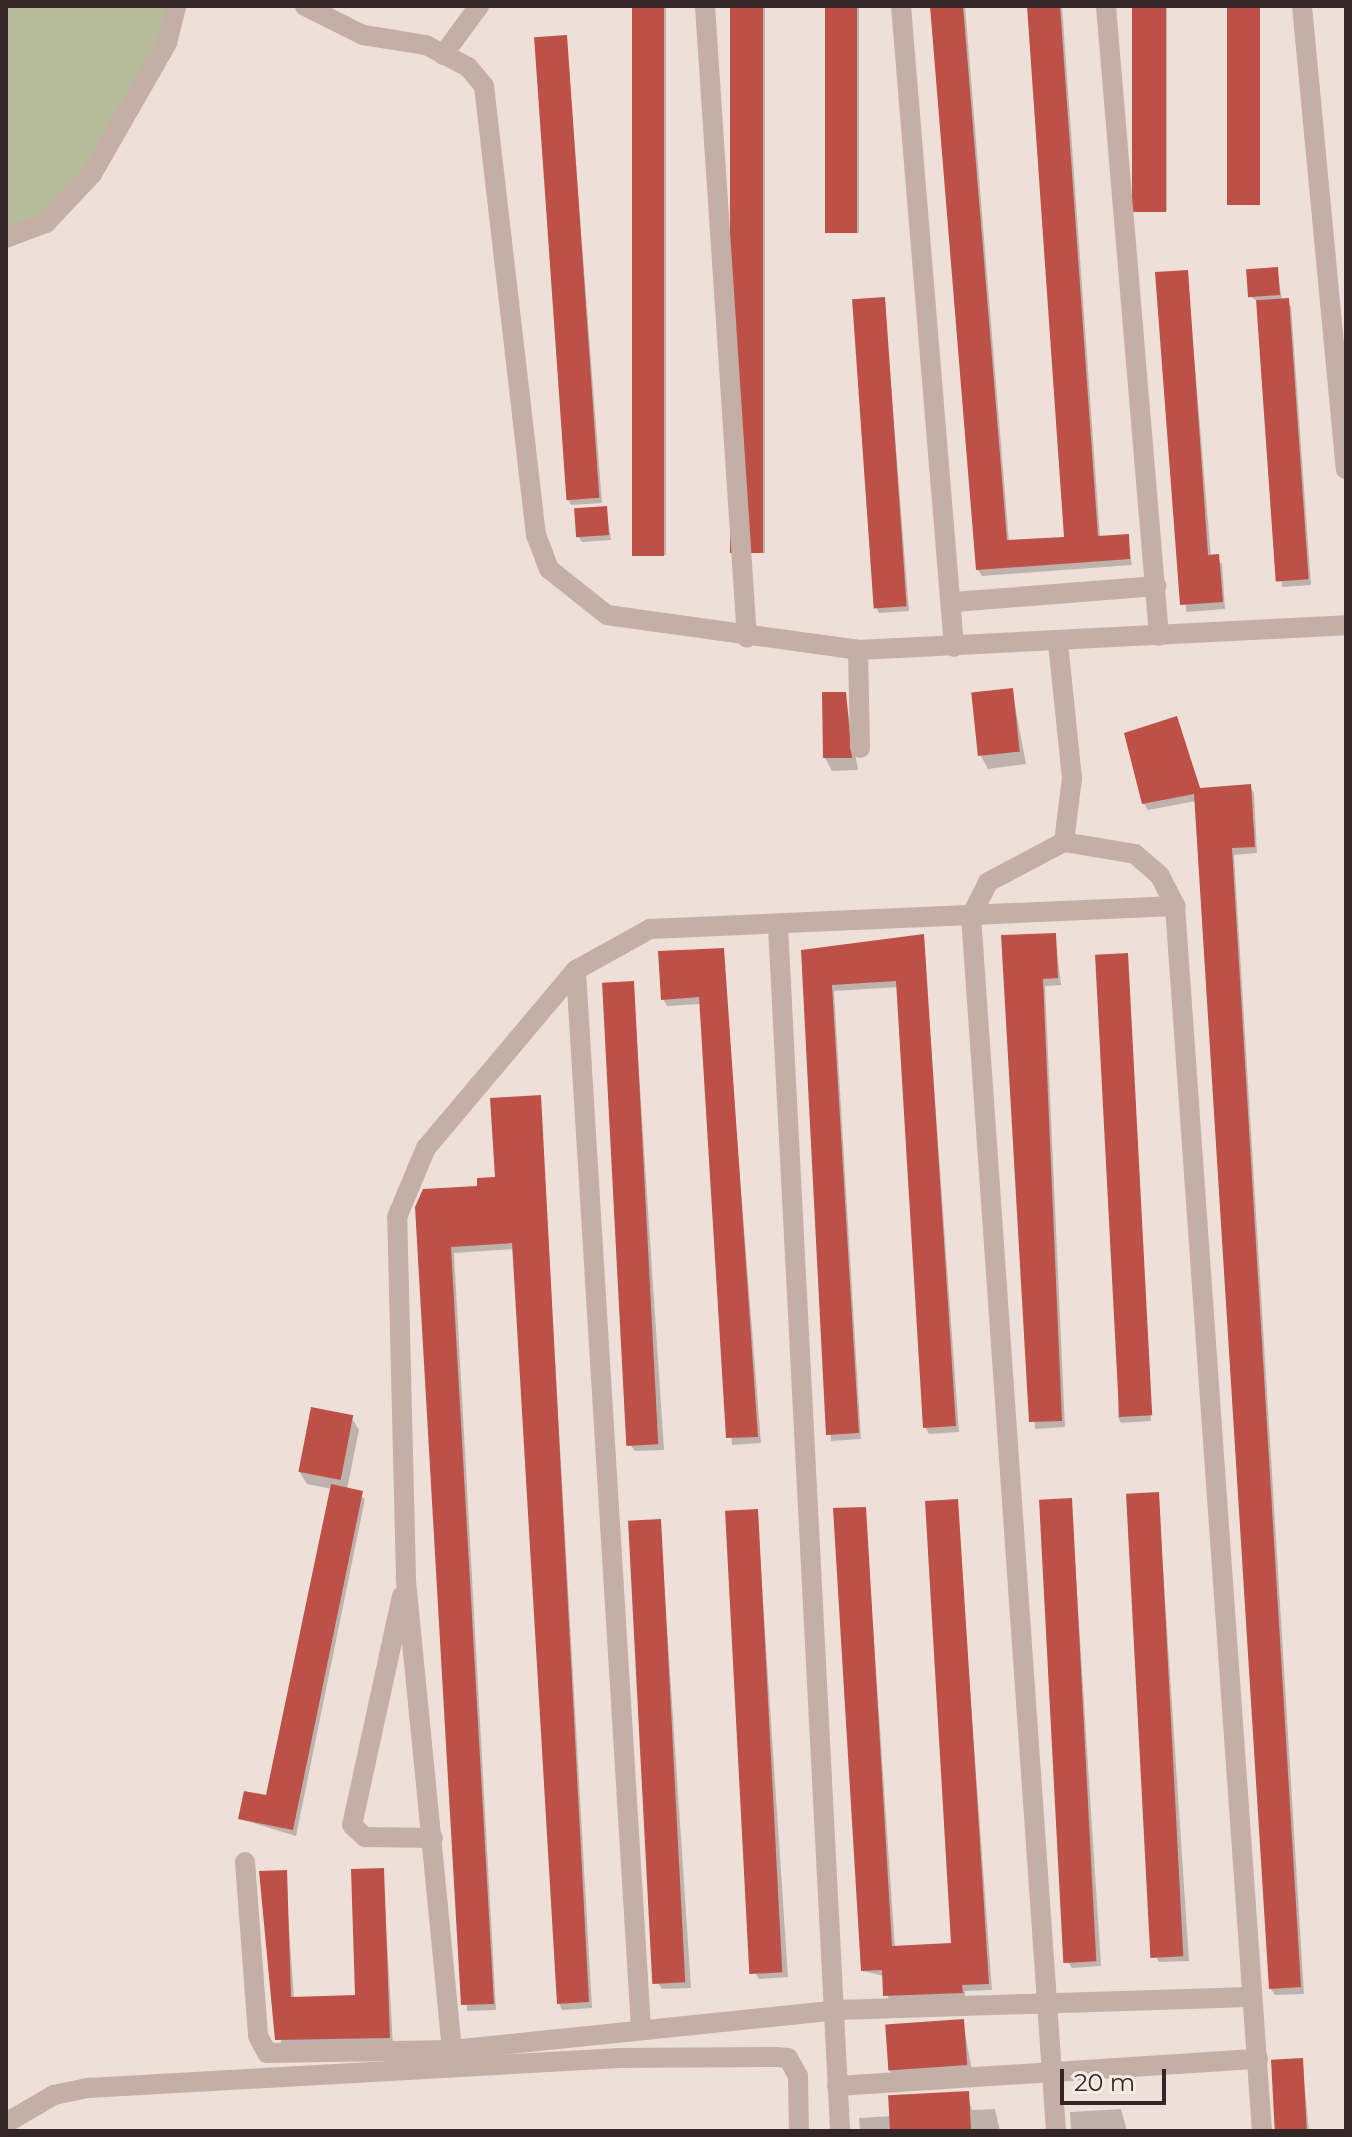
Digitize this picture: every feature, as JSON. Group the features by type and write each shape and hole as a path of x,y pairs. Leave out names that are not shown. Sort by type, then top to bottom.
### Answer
{"street":[{"path":"6,238 46,223 92,174 167,43 176,6"},
{"path":"305,6 363,35 434,50 468,67 490,106 536,535 549,569 607,615 747,638 858,650 1058,643 1346,625"},
{"path":"434,50 479,6"},
{"path":"705,6 747,638"},
{"path":"901,6 954,602 954,647"},
{"path":"1106,6 1159,636"},
{"path":"1302,6 1346,469"},
{"path":"954,602 1156,586"},
{"path":"1058,643 1072,778 1064,842"},
{"path":"858,650 860,748"},
{"path":"1056,2131 971,916 988,882 1064,842 1135,854 1160,876 1175,906 1262,2131"},
{"path":"452,2050 406,1577 401,1198 426,1148 576,970 650,929 778,926 1175,906"},
{"path":"778,926 837,2010 840,2131"},
{"path":"576,970 641,2028"},
{"path":"406,1577 352,1825 365,1837 433,1838"},
{"path":"245,1862 261,2048 452,2050 837,2010 1251,1997"},
{"path":"6,2123 54,2095 88,2088 620,2058 776,2057 788,2058 798,2076 799,2131"},
{"path":"837,2086 1258,2059"}],"green space":[{"path":"6,6 176,6 67,207 6,238"}],"building":[{"path":"632,6 664,6 664,556 632,556"},
{"path":"730,6 763,6 763,553 730,553"},
{"path":"825,6 857,6 857,233 825,233"},
{"path":"930,6 963,6 1007,540 1064,537 1027,6 1060,6 1098,536 1129,534 1130,559 976,570"},
{"path":"1132,6 1166,6 1166,212 1132,212"},
{"path":"1227,6 1260,6 1260,205 1227,205"},
{"path":"567,35 599,498 566,500 534,37"},
{"path":"1278,267 1280,295 1248,297 1246,269"},
{"path":"1188,270 1208,555 1219,554 1223,602 1180,605 1155,272"},
{"path":"885,297 907,606 874,609 852,299"},
{"path":"1289,298 1309,579 1276,582 1256,300"},
{"path":"607,506 609,535 576,537 574,508"},
{"path":"1013,688 1020,752 978,756 971,692"},
{"path":"822,692 846,692 852,758 823,758"},
{"path":"1177,716 1200,788 1251,784 1255,847 1232,848 1301,1987 1269,1989 1194,794 1142,804 1124,733"},
{"path":"1056,933 1058,978 1043,979 1062,1421 1029,1422 1001,935"},
{"path":"924,934 956,1426 923,1428 896,981 832,985 859,1433 826,1435 801,950"},
{"path":"724,948 758,1437 726,1438 699,997 661,1000 658,951"},
{"path":"1128,953 1152,1415 1119,1417 1095,955"},
{"path":"634,981 658,1444 626,1446 602,983"},
{"path":"541,1095 589,2002 557,2004 512,1243 451,1247 494,2004 461,2005 415,1207 423,1189 477,1186 477,1178 495,1177 490,1098"},
{"path":"311,1407 353,1415 341,1480 298,1472"},
{"path":"331,1484 363,1491 293,1830 238,1819 244,1791 266,1795"},
{"path":"1159,1492 1183,1956 1150,1958 1126,1494"},
{"path":"1072,1498 1096,1961 1063,1963 1039,1500"},
{"path":"958,1499 989,1984 962,1985 963,1993 883,1996 882,1970 861,1971 833,1508 866,1507 892,1946 951,1943 925,1501"},
{"path":"758,1509 782,1972 749,1974 725,1511"},
{"path":"661,1519 685,1982 652,1984 628,1521"},
{"path":"384,1868 390,2038 275,2040 259,1871 287,1870 291,1997 355,1995 351,1869"},
{"path":"964,2019 967,2065 888,2070 885,2025"},
{"path":"1303,2058 1307,2131 1275,2131 1271,2060"},
{"path":"969,2091 971,2131 890,2131 888,2095"}]}
